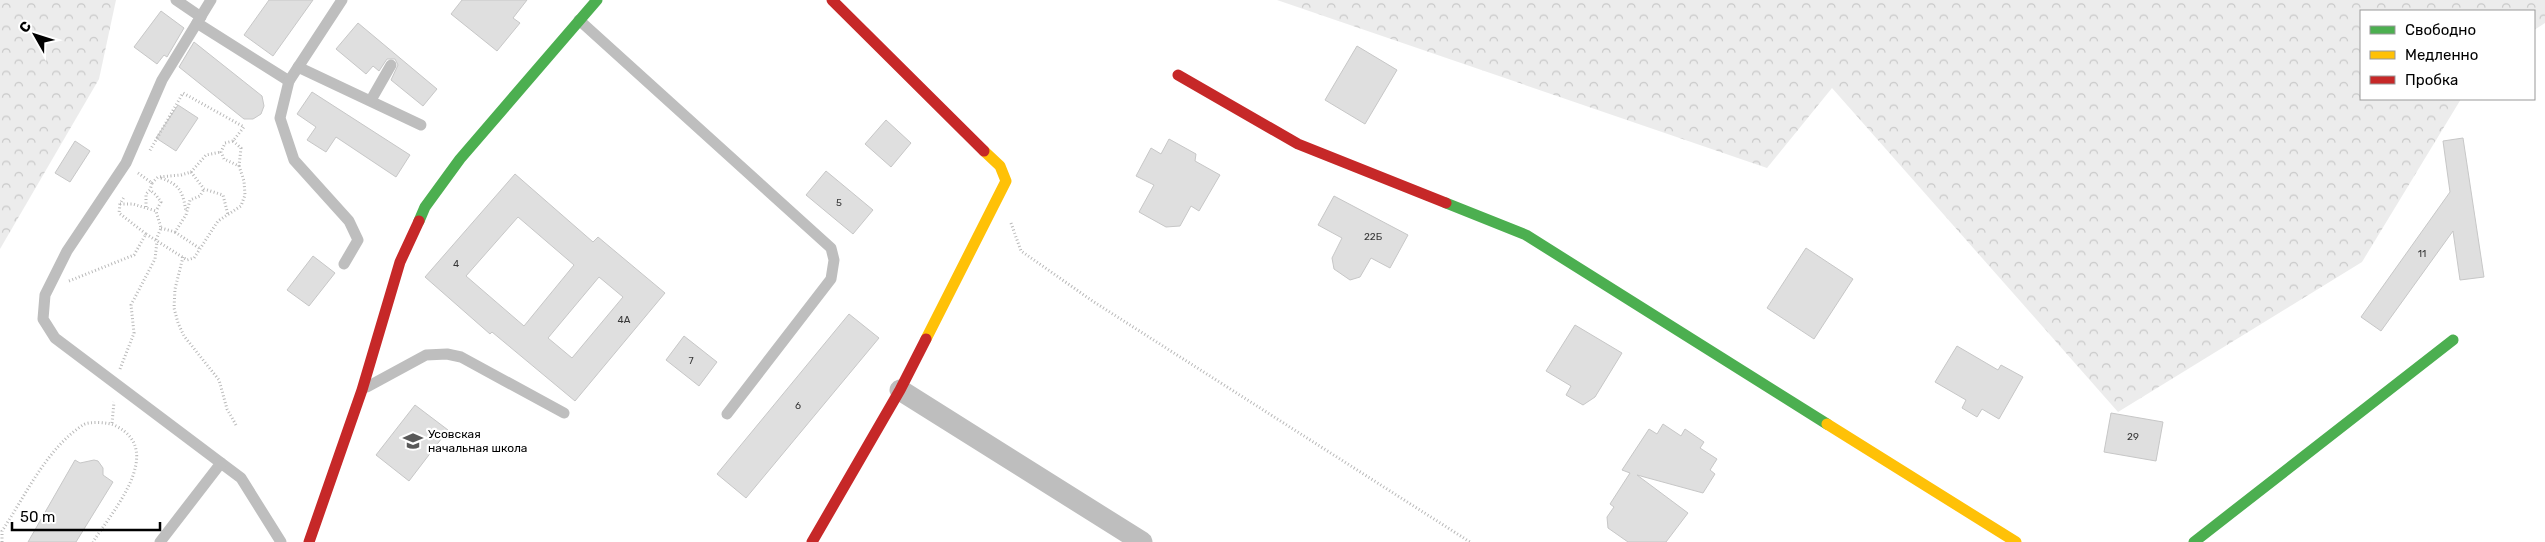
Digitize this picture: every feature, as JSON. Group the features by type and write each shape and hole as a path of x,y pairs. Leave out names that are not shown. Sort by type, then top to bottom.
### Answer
{"street":[{"path":"309,542 362,390 400,262 425,207 460,159 597,0"},
{"path":"812,542 900,390 1006,181 1000,166 832,0"},
{"path":"1178,75 1298,144 1526,235 2016,542"},
{"path":"2194,542 2453,340"},
{"path":"900,390 1142,542"}],"lane":[{"path":"176,0 199,20 289,81"},
{"path":"211,0 162,80 126,163 67,251 45,295 43,319 55,338 242,478 281,542"},
{"path":"342,0 289,81 280,118 294,160 349,221 358,240 344,264"},
{"path":"580,20 831,248 834,260 831,279 727,414"},
{"path":"371,100 392,65"},
{"path":"298,67 421,125"},
{"path":"362,390 426,355 447,354 461,357 564,413"},
{"path":"160,542 221,463"}],"path":[{"path":"147,157 183,93 244,127 233,140 225,142 221,152 224,159 239,166"},
{"path":"129,188 120,204 119,214 146,234 188,260 194,258 218,221 240,206 245,195 244,181 239,166 241,148 233,140"},
{"path":"146,207 146,194 158,177 180,176 191,172 206,156 221,152"},
{"path":"133,180 142,165"},
{"path":"191,172 204,189 223,195 228,215"},
{"path":"138,173 152,183"},
{"path":"158,177 174,183 183,195 186,215"},
{"path":"175,232 186,215 190,200 200,196 204,189"},
{"path":"112,424 117,375 134,333 131,305 155,259 161,228 156,211 160,202 150,190"},
{"path":"1001,194 1021,251 1094,302 1470,542"},
{"path":"120,204 133,204 156,211"},
{"path":"161,228 175,232 199,248"},
{"path":"63,284 134,255 146,234"},
{"path":"183,257 175,289 174,308 178,323 184,336 219,380 227,409 236,425"},
{"path":"2,542 2,531 57,446 85,424 112,424 128,432 138,453 134,477 93,542"}],"green space":[{"path":"0,0 116,0 99,79 0,249"},
{"path":"1277,0 2545,0 2545,23 2535,29 2535,10 2360,10 2360,100 2460,100 2362,262 2118,412 1832,88 1767,168"}],"building":[{"path":"269,0 313,0 273,56 244,35"},
{"path":"462,0 527,0 513,18 520,23 497,51 451,14"},
{"path":"161,11 184,28 167,57 164,55 157,64 134,47"},
{"path":"358,23 437,89 423,106 391,80 398,65 395,59 387,59 379,71 373,66 366,74 336,49"},
{"path":"194,42 262,96 264,106 261,114 253,119 244,119 179,67"},
{"path":"1357,46 1397,70 1365,124 1325,100"},
{"path":"312,92 410,155 396,177 336,137 326,152 307,140 316,127 297,114"},
{"path":"178,105 198,118 176,151 156,138"},
{"path":"886,120 911,143 891,167 865,144"},
{"path":"2463,138 2484,277 2460,280 2453,231 2381,331 2361,317 2450,192 2443,141"},
{"path":"1169,139 1196,154 1195,161 1220,175 1199,211 1191,206 1180,226 1166,227 1139,212 1154,185 1136,176 1151,148 1161,154"},
{"path":"75,141 90,151 70,182 55,173"},
{"path":"826,171 873,210 853,234 806,195"},
{"path":"515,174 593,242 598,237 665,293 575,401 492,332 490,334 425,277","holes":["518,217 574,265 524,326 466,276","599,277 623,297 572,358 548,338"]},
{"path":"1334,196 1408,235 1390,268 1371,258 1360,277 1350,280 1334,269 1332,258 1342,238 1318,225"},
{"path":"1806,248 1853,279 1814,339 1767,308"},
{"path":"313,256 335,273 309,306 287,290"},
{"path":"849,314 879,338 746,498 717,474"},
{"path":"1575,325 1622,353 1595,397 1583,405 1566,395 1571,386 1546,371"},
{"path":"684,336 717,362 699,386 666,360"},
{"path":"1957,346 1998,370 2001,365 2023,377 1999,419 1982,409 1977,417 1962,408 1966,400 1935,382"},
{"path":"415,405 448,430 409,481 376,455"},
{"path":"2111,413 2163,422 2156,461 2104,452"},
{"path":"1663,424 1681,436 1685,429 1704,442 1700,448 1717,459 1710,470 1715,474 1703,493 1637,475 1688,513 1666,542 1628,542 1608,528 1607,517 1614,507 1610,504 1630,473 1622,470 1649,429 1657,434"},
{"path":"75,460 80,463 98,461 103,468 103,475 113,482 76,542 28,542"}],"traffic: fast":[{"path":"419,221 425,207 460,159 597,0"},
{"path":"1446,203 1526,235 1827,424"},
{"path":"2194,542 2453,340"}],"traffic: slow":[{"path":"926,339 1006,181 1000,166 984,151"},
{"path":"1827,424 2016,542"}],"traffic: jam":[{"path":"832,0 984,151"},
{"path":"1178,75 1298,144 1446,203"},
{"path":"309,542 362,390 400,262 419,221"},
{"path":"812,542 900,390 926,339"}],"place":[{"name":"Усовская начальная школа","path":"413,441"}]}
